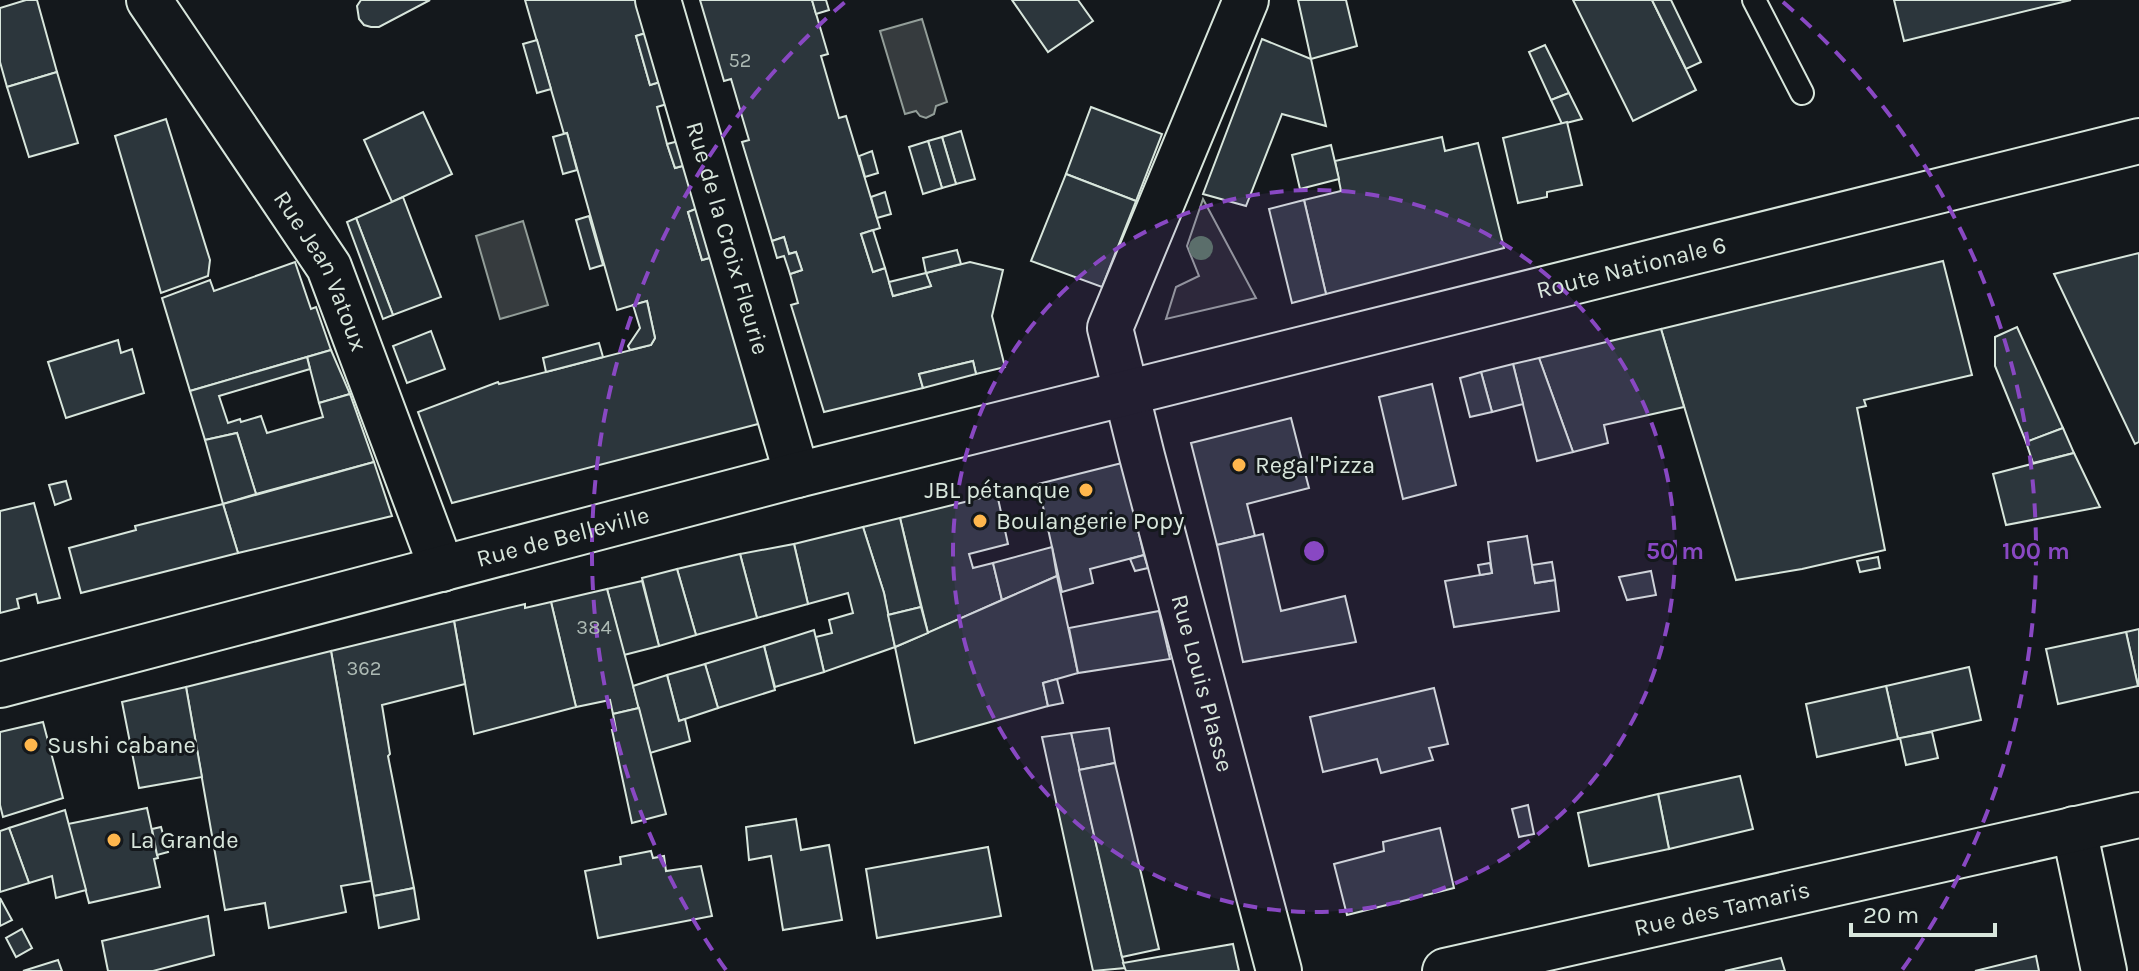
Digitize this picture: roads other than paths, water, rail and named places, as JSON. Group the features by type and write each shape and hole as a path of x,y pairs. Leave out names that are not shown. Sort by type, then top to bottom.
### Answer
{"street":[{"name":"Rue Jean Vatoux","path":"149,0 329,267 442,569"},
{"name":"Rue de la Croix Fleurie","path":"658,0 797,475"},
{"name":"Rue Louis Plasse","path":"1246,0 1110,328 1279,971"},
{"name":"Route Nationale 6","path":"1125,394 2139,141"},
{"name":"Rue de Belleville","path":"0,685 797,475 1125,394"},
{"name":"Rue des Tamaris","path":"1445,971 2139,815"},
{"path":"2074,829 2104,971"}],"lane":[{"path":"1754,0 1802,93"}],"place":[{"name":"Regal'Pizza","path":"1239,465"},
{"name":"JBL pétanque","path":"1086,490"},
{"name":"Boulangerie Popy","path":"980,521"},
{"name":"Sushi cabane","path":"31,745"},
{"name":"La Grande","path":"114,840"}]}
